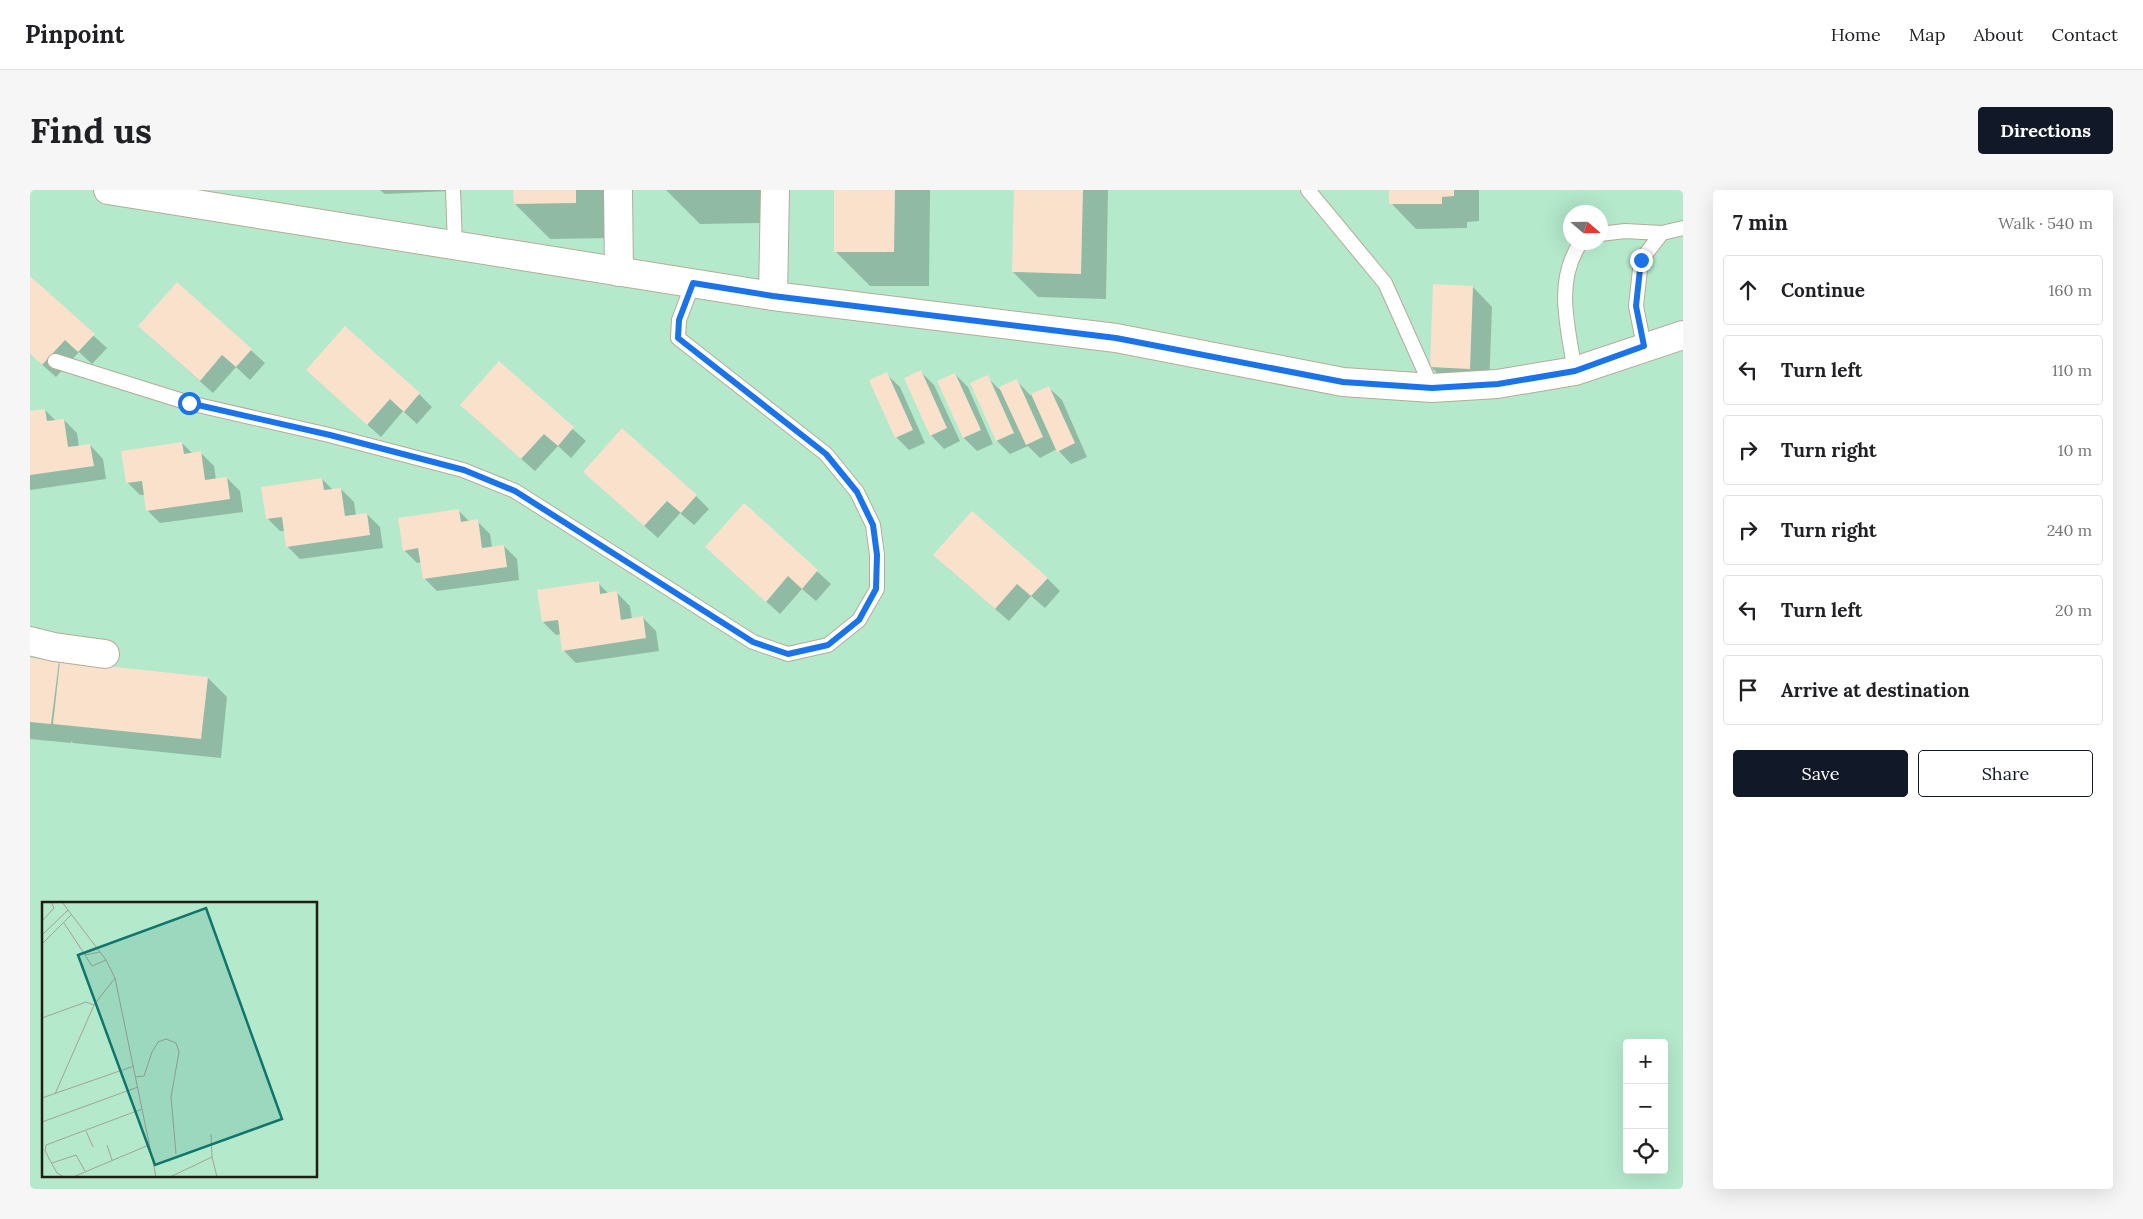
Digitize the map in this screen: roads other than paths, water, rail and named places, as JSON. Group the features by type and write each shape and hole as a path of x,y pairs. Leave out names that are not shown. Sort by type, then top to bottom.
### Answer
{"street":[{"path":"108,190 186,196 454,246 773,296 1116,338 1343,382 1432,388 1498,384 1575,371 1644,346 1683,335"},
{"path":"618,190 619,272"},
{"path":"773,296 775,190"},
{"path":"30,641 54,647 105,654"}],"lane":[{"path":"453,190 454,246"},
{"path":"1308,190 1384,283 1432,388"},
{"path":"1608,233 1625,231 1662,233 1683,228"},
{"path":"1644,346 1636,306 1641,260 1662,233"},
{"path":"1575,250 1571,256 1564,298 1575,371"},
{"path":"55,361 189,403 330,435 464,470 515,491 753,642 788,654 828,645 859,620 876,589 877,555 873,525 857,492 826,454 678,338 679,320 693,283"}]}
